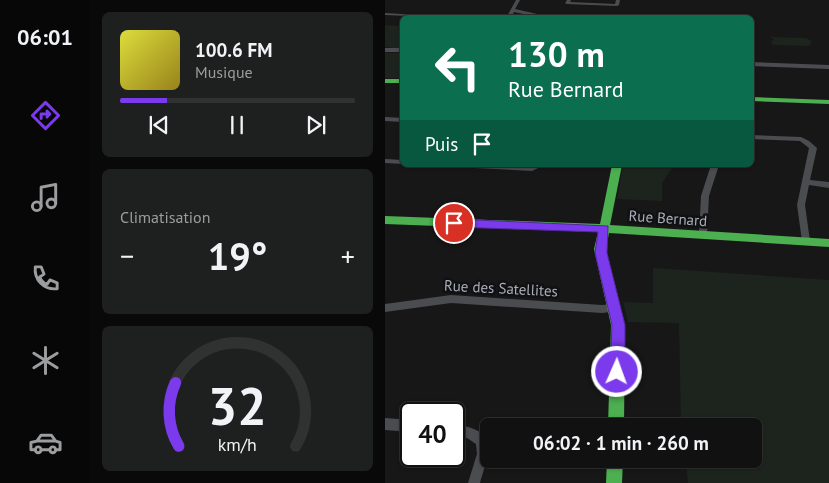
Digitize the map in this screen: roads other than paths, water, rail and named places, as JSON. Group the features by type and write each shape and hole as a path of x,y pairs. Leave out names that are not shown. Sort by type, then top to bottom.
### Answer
{"street":[{"path":"518,0 510,14 528,15"},
{"path":"569,0 567,3 617,3"},
{"path":"385,14 404,15"},
{"path":"385,50 400,50"},
{"path":"754,64 829,67"},
{"path":"385,81 400,81"},
{"path":"754,99 829,102"},
{"path":"385,119 400,120"},
{"path":"754,137 801,139 810,144 814,152 801,211 806,241"},
{"path":"385,161 400,162"},
{"path":"493,167 532,169 536,167"},
{"path":"616,418 619,332 601,253 604,228 617,167"},
{"path":"703,235 705,196 714,167"},
{"path":"806,182 829,185"},
{"name":"Rue Bernard","path":"385,220 604,228 829,243"},
{"name":"Rue des Satellites","path":"385,308 451,299 601,309 615,308"},
{"path":"385,424 400,425"},
{"path":"465,432 474,433 481,440 483,450 474,483"},
{"path":"614,483 615,468"}]}
